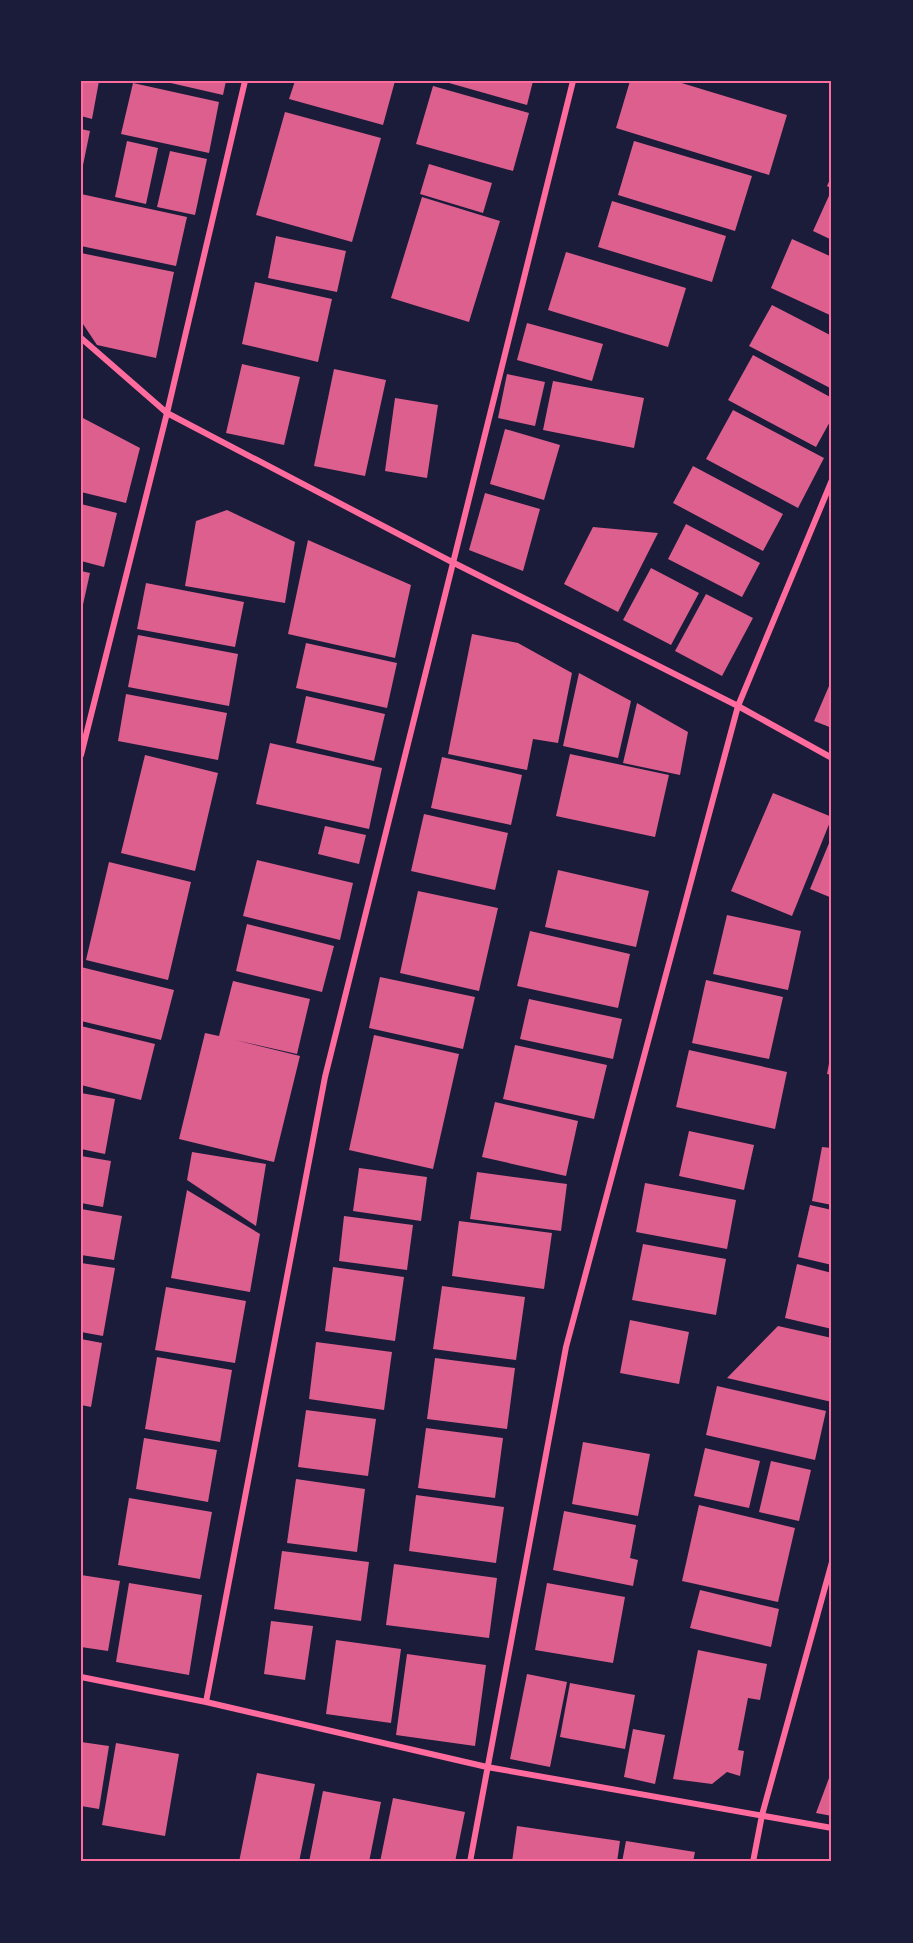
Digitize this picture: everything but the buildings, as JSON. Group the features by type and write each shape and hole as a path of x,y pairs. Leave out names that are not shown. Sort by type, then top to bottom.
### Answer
{"street":[{"path":"81,755 167,413 245,81"},
{"path":"206,1702 325,1077 573,81"},
{"path":"81,338 167,413 452,562 738,706 832,758"},
{"path":"470,1862 566,1347 738,706 832,480"},
{"path":"753,1862 762,1815 832,1562"},
{"path":"81,1677 206,1702 487,1767 832,1828"}]}
